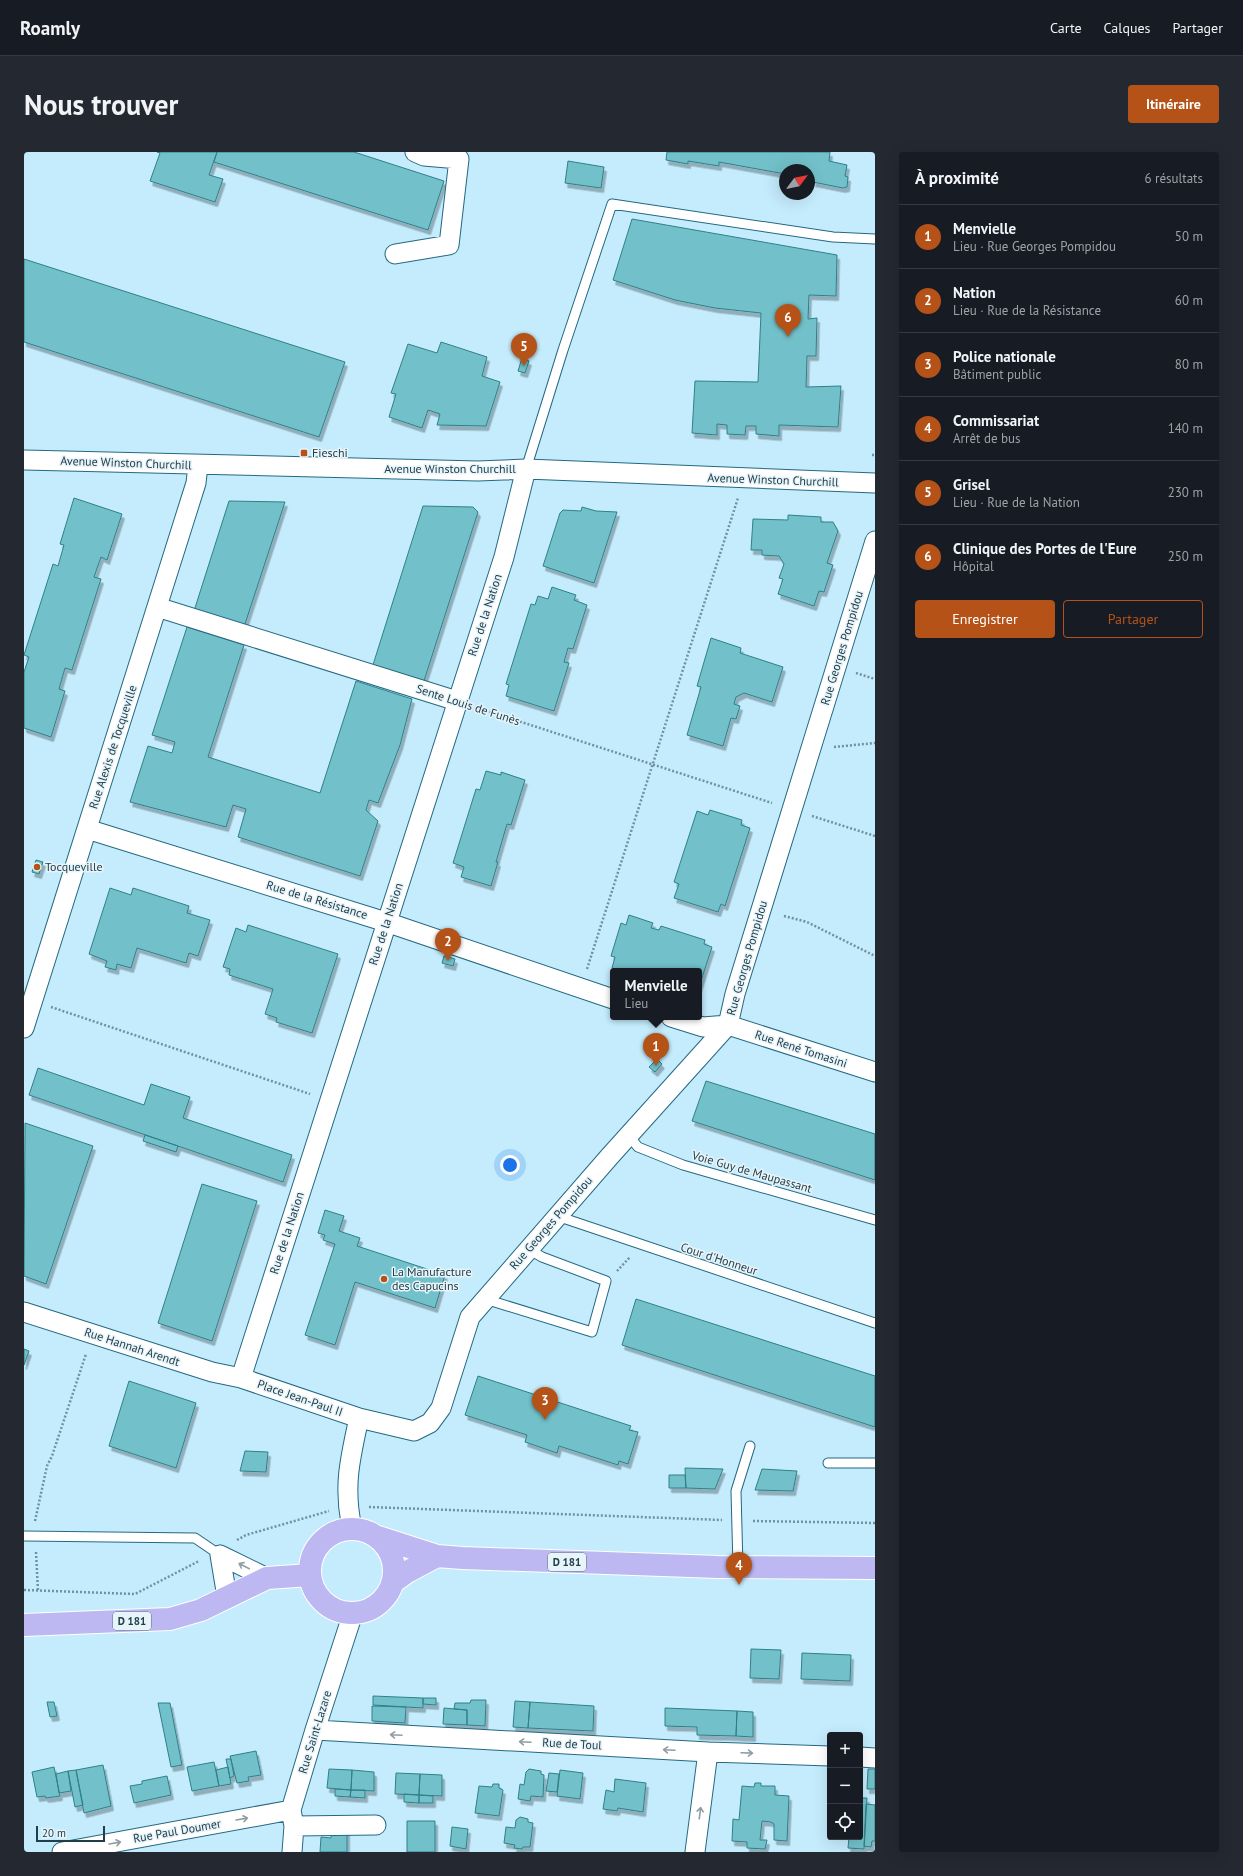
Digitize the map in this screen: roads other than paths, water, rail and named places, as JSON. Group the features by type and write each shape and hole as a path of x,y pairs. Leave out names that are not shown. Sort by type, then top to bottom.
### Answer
{"main road":[{"path":"352,1528 366,1531 378,1537 386,1547 392,1559 394,1572 392,1583 385,1596 376,1605 365,1611 353,1613 341,1612 320,1600 314,1590 310,1574 311,1558 317,1546 326,1537 339,1530 352,1528"},
{"name":"D 181","path":"378,1537 437,1556 738,1567 875,1568"},
{"path":"392,1583 407,1572 437,1556"},
{"name":"D 181","path":"24,1625 170,1619 201,1610 267,1578 310,1574"}],"street":[{"path":"395,254 449,245 459,159 424,156 415,152"},
{"name":"Avenue Winston Churchill","path":"24,460 478,471 526,469 875,483"},
{"name":"Rue Alexis de Tocqueville","path":"24,1028 196,483 198,465"},
{"name":"Rue de la Nation","path":"241,1378 504,556 526,469"},
{"name":"Rue Georges Pompidou","path":"441,1408 470,1317 628,1135 728,1024 735,994 875,541"},
{"name":"Sente Louis de Funès","path":"157,607 457,701"},
{"name":"Rue de la Résistance","path":"87,828 386,922 610,998"},
{"path":"681,1020 703,1027 728,1024"},
{"name":"Rue René Tomasini","path":"728,1024 875,1072"},
{"name":"Rue Hannah Arendt","path":"24,1312 212,1372 241,1378"},
{"name":"Place Jean-Paul II","path":"241,1378 358,1418 414,1431 430,1422 441,1408"},
{"name":"Place Jean-Paul II","path":"352,1528 347,1506 347,1482 358,1418"},
{"path":"227,1548 267,1578"},
{"path":"227,1548 227,1597"},
{"name":"Rue Saint-Lazare","path":"292,1852 293,1818 315,1730 353,1613"},
{"name":"Rue de Toul","path":"315,1730 708,1752 827,1756"},
{"path":"695,1852 708,1752"},
{"path":"863,1757 875,1758"},
{"name":"Rue Paul Doumer","path":"62,1852 293,1818 376,1825"}],"lane":[{"path":"526,469 563,350 612,204 833,237 875,239"},
{"name":"Voie Guy de Maupassant","path":"628,1135 638,1147 683,1166 875,1220"},
{"name":"Cour d'Honneur","path":"557,1216 638,1245 875,1323"},
{"path":"485,1299 592,1332 606,1281 542,1257 528,1249"},
{"path":"738,1567 736,1491 750,1446"},
{"path":"828,1463 875,1463"},
{"path":"24,1536 195,1538 227,1548"}],"place":[{"name":"Clinique des Portes de l'Eure","path":"788,337"},
{"name":"Grisel","path":"524,366"},
{"name":"Fieschi","path":"304,453"},
{"name":"Tocqueville","path":"37,867"},
{"name":"Nation","path":"448,961"},
{"name":"Menvielle","path":"656,1066"},
{"name":"La Manufacture des Capucins","path":"384,1279"},
{"name":"Police nationale","path":"545,1420"},
{"name":"Commissariat","path":"739,1585"}]}
